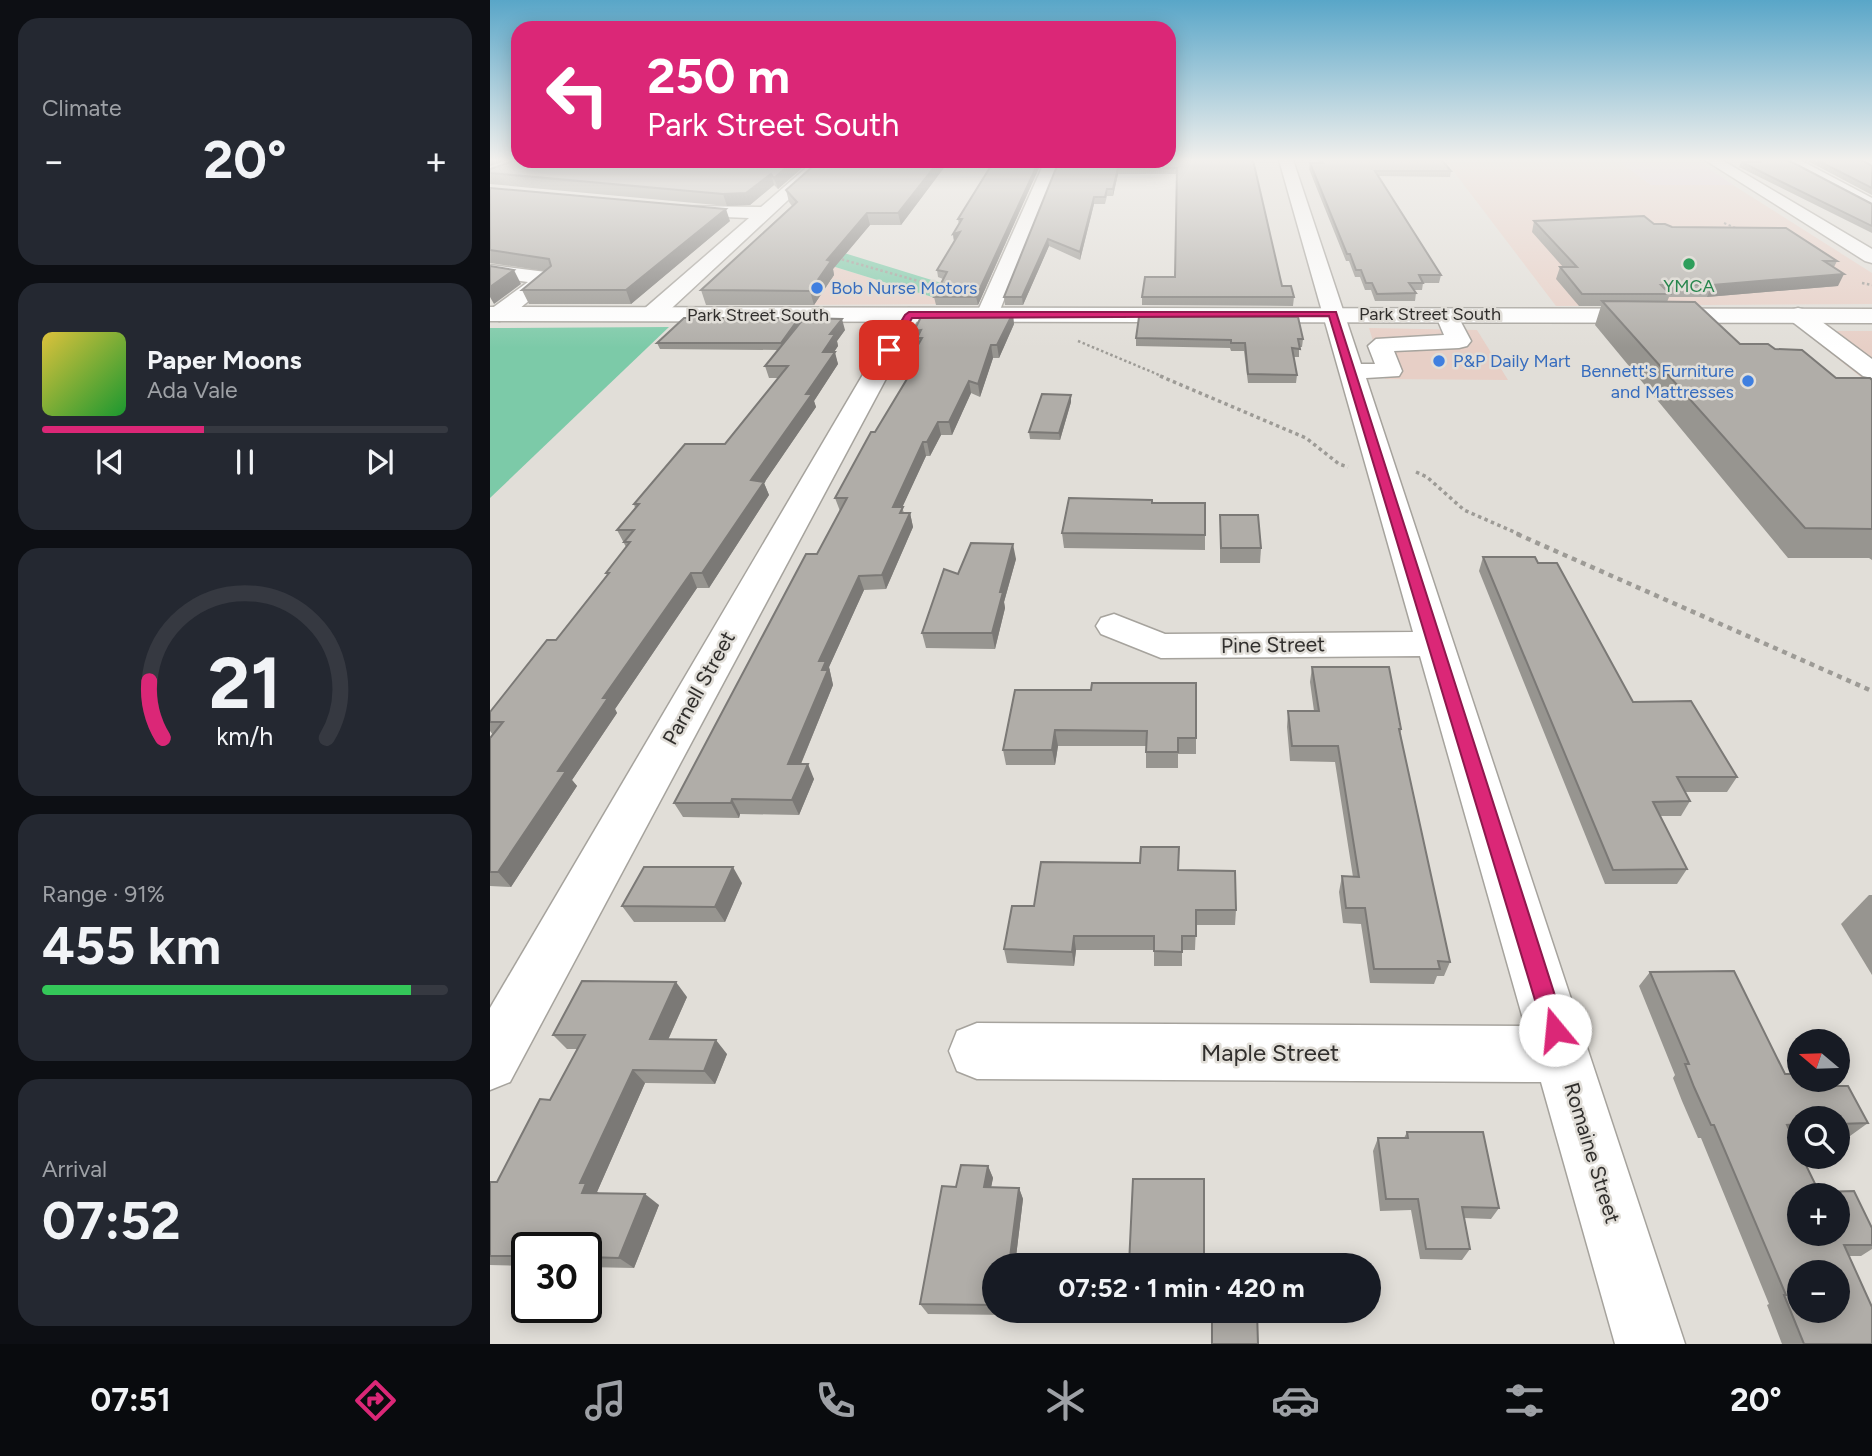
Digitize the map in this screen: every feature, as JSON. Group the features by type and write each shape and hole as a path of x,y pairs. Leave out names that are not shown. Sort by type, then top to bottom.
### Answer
{"street":[{"path":"652,314 756,223"},
{"path":"987,315 1026,223"},
{"name":"Romaine Street","path":"1305,223 1437,644 1650,1344"},
{"path":"1815,223 1872,257"},
{"path":"490,271 546,278 495,314"},
{"name":"Park Street South","path":"495,314 1872,316"},
{"path":"1350,371 1390,371 1380,346 1384,344 1459,341 1446,314"},
{"name":"Parnell Street","path":"490,1062 909,315"},
{"path":"1798,315 1872,371"},
{"name":"Pine Street","path":"1114,626 1161,646 1437,644"},
{"name":"Maple Street","path":"977,1051 1562,1054"}],"path":[{"path":"1724,223 1744,231"},
{"path":"834,257 946,289"},
{"path":"1836,316 1832,304 1859,289 1862,283 1861,273"},
{"path":"1862,283 1872,285"},
{"path":"1113,355 1306,438 1339,464 1355,468"},
{"path":"1409,469 1427,477 1464,510 1872,691"}],"shaded area":[{"path":"1493,223 1793,223 1872,273 1872,304 1556,306"},
{"path":"819,262 955,304 782,305"},
{"path":"1369,328 1477,330 1508,380 1385,379"},
{"path":"1803,331 1872,331 1872,386"}],"green space":[{"path":"773,231 977,294 955,304 819,262"},
{"path":"669,327 490,498 490,328"}],"building":[{"path":"490,223 709,223 626,290 522,290 551,266 549,259 490,250"},
{"path":"774,223 859,223 827,260 831,261 810,291 701,290"},
{"path":"960,223 1010,223 976,297 934,297 947,272 937,270 960,232 953,234"},
{"path":"1034,223 1087,223 1080,252 1048,239 1022,297 1004,297"},
{"path":"1176,223 1267,223 1282,286 1291,286 1294,297 1142,297 1145,277 1175,277"},
{"path":"1334,223 1408,223 1441,275 1419,275 1423,283 1409,283 1416,293 1377,294 1372,283 1366,283 1361,270 1356,270 1350,254 1347,254"},
{"name":"YMCA","path":"1536,223 1652,223 1672,227 1786,228 1837,261 1824,261 1844,274 1712,285 1661,285 1670,294 1582,294 1560,267 1577,267"},
{"path":"490,266 514,270 490,287"},
{"path":"1602,301 1695,302 1740,344 1768,344 1775,349 1802,350 1836,378 1870,378 1872,529 1805,528"},
{"path":"923,313 1013,313 997,345 991,345 978,384 969,381 949,422 938,422 927,442 923,442 893,507 903,507 900,513 910,513 882,575 859,576 819,661 826,661 822,670 828,670 788,764 808,764 792,800 732,799 731,803 674,803 806,554 817,554 847,498 835,498 871,432 875,432 913,369 904,369 922,338 917,338 921,330 914,331"},
{"path":"1139,317 1298,317 1303,339 1298,339 1300,349 1292,348 1297,375 1248,374 1245,343 1231,343 1231,340 1136,338"},
{"path":"684,318 799,318 781,343 657,343"},
{"path":"804,318 842,319 830,334 835,334 823,352 835,352 806,394 812,394 751,480 764,482 702,573 691,573 603,698 608,698 558,771 566,771 498,872 490,872 490,738 503,722 490,722 490,712 547,640 556,640 609,573 606,573 630,542 624,542 634,530 617,530 639,504 634,504 685,444 725,444 788,366 765,366"},
{"path":"1042,394 1071,395 1059,433 1029,432"},
{"path":"1069,498 1205,503 1205,535 1062,533"},
{"path":"1220,515 1258,515 1261,548 1221,548"},
{"path":"971,543 1013,544 992,633 922,633 944,569 958,574"},
{"path":"1483,557 1535,557 1538,563 1557,563 1633,702 1691,701 1737,777 1677,777 1690,801 1653,802 1687,869 1613,870"},
{"path":"1312,667 1389,667 1399,729 1450,962 1438,961 1440,969 1374,969 1365,908 1346,908 1342,876 1359,877 1338,746 1292,746 1288,711 1319,711"},
{"path":"1092,683 1196,683 1196,738 1178,738 1178,752 1146,752 1147,731 1055,730 1052,750 1003,750 1015,690 1091,690"},
{"path":"1141,847 1179,847 1178,870 1235,871 1236,910 1196,910 1196,936 1182,936 1182,952 1154,951 1154,936 1074,936 1072,952 1004,949 1012,906 1034,906 1041,862 1140,863"},
{"path":"644,867 733,867 715,907 622,906"},
{"path":"1734,971 1787,1074 1787,1092 1850,1092 1850,1090 1868,1123 1850,1124 1850,1106 1787,1106 1787,1169 1808,1169 1815,1183 1787,1183 1787,1246 1844,1246 1872,1307 1872,1344 1804,1344 1795,1323 1850,1323 1850,1260 1787,1260 1787,1302 1714,1125 1711,1125 1694,1087 1685,1064 1689,1064 1650,972"},
{"path":"582,981 676,982 650,1039 716,1040 704,1071 633,1070 580,1183 586,1183 582,1193 645,1194 619,1258 602,1257 602,1232 511,1232 511,1256 490,1256 490,1182 497,1182 540,1099 550,1100 585,1035 553,1035"},
{"path":"1407,1132 1483,1132 1499,1208 1462,1207 1470,1249 1426,1249 1418,1199 1386,1199 1378,1138 1408,1138"},
{"path":"961,1165 988,1166 984,1187 1019,1188 1011,1253 982,1253 982,1305 920,1304 942,1186 956,1187"},
{"path":"1133,1179 1204,1179 1204,1253 1130,1253"},
{"path":"1850,1191 1854,1191 1872,1228 1872,1245 1850,1245"},
{"path":"1212,1323 1257,1323 1258,1344 1212,1344"}],"place":[{"name":"YMCA","path":"1689,264"},
{"name":"Bob Nurse Motors","path":"817,288"},
{"name":"P&P Daily Mart","path":"1439,361"},
{"name":"Bennett's Furniture and Mattresses","path":"1748,381"}],"route":[{"path":"889,350 909,315 1333,314 1555,1030"}]}
